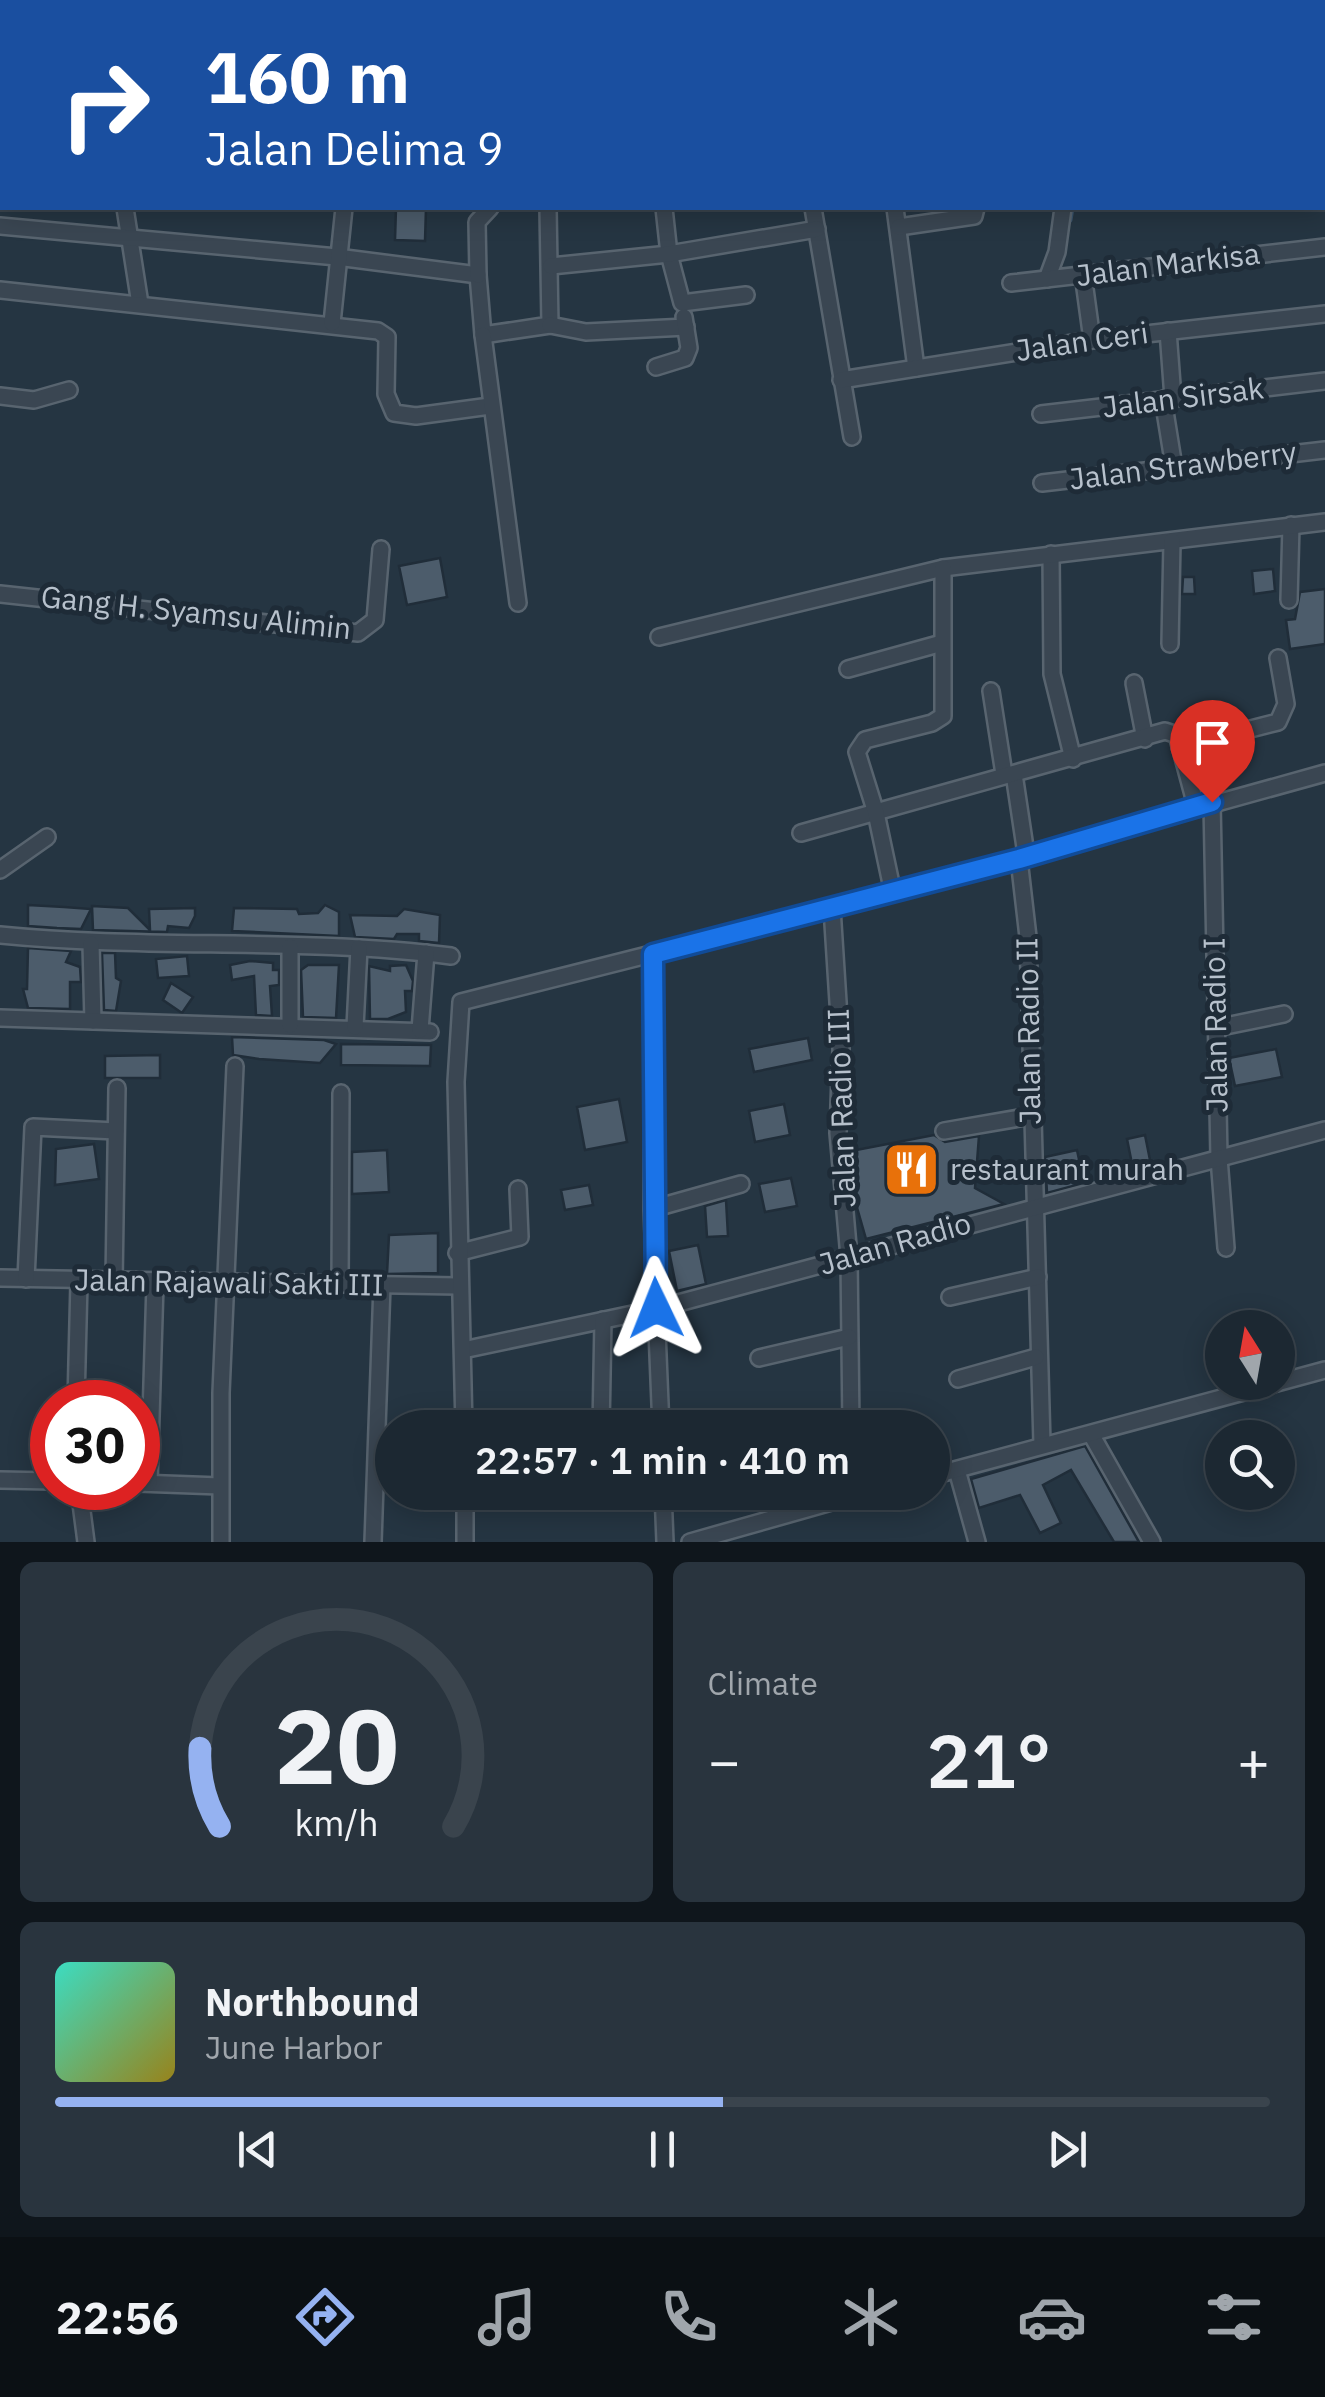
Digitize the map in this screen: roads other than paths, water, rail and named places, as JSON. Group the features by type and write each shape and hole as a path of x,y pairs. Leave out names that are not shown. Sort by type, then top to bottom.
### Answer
{"street":[{"path":"125,210 140,304"},
{"path":"332,323 344,210"},
{"path":"488,210 477,222 478,275 490,406 518,603"},
{"path":"548,210 550,325"},
{"path":"656,367 685,358 689,348 669,254 664,210"},
{"path":"814,210 852,437"},
{"path":"896,210 916,368"},
{"path":"898,227 974,216 976,210"},
{"path":"1047,278 1057,252 1062,210"},
{"path":"0,226 337,256 478,275"},
{"path":"551,266 669,254 817,229"},
{"name":"Jalan Markisa","path":"1011,283 1325,247"},
{"path":"1083,274 1092,340"},
{"path":"0,290 332,323 386,335 386,394 394,414 416,416 490,406"},
{"path":"682,303 746,295"},
{"name":"Jalan Ceri","path":"841,380 1092,340 1325,314"},
{"path":"483,335 550,325 586,332 686,327"},
{"path":"1168,331 1174,467"},
{"name":"Jalan Sirsak","path":"1040,414 1325,381"},
{"path":"0,396 34,400 69,390"},
{"name":"Jalan Strawberry","path":"1042,483 1325,450"},
{"path":"659,637 942,568 1325,522"},
{"path":"1289,600 1290,525"},
{"path":"1170,644 1172,540"},
{"name":"Gang H. Syamsu Alimin","path":"0,594 358,633 375,620 380,548"},
{"path":"1051,554 1052,674 1074,760"},
{"path":"893,893 859,745 940,720 945,710 942,568"},
{"path":"848,669 942,643"},
{"path":"801,833 1144,738 1172,732 1180,747 1278,722 1286,704 1278,658"},
{"path":"1134,683 1144,738"},
{"name":"Jalan Radio II","path":"991,690 1022,856 1028,937 1038,1277 1036,1357 1042,1444"},
{"name":"Jalan Radio I","path":"1180,747 1204,804 1226,1248"},
{"path":"464,1410 457,1253 456,1082 462,1002 893,893 1325,772"},
{"path":"0,870 47,837"},
{"name":"Jalan Radio III","path":"832,908 841,1049 838,1133 849,1257 851,1410"},
{"path":"0,935 92,944 359,948 451,956"},
{"path":"92,944 93,1021"},
{"path":"290,947 290,1025"},
{"path":"355,1027 359,948"},
{"path":"0,1018 425,1031 426,953"},
{"path":"653,954 652,1209 660,1410"},
{"path":"1216,1028 1284,1014"},
{"path":"221,1542 235,1066"},
{"path":"114,1282 117,1088"},
{"path":"340,1284 341,1093"},
{"path":"944,1131 1031,1116"},
{"path":"16,1127 116,1132"},
{"path":"26,1279 33,1128"},
{"name":"Jalan Radio","path":"463,1350 656,1308 1325,1130"},
{"path":"652,1209 742,1184"},
{"path":"457,1253 520,1237 518,1189"},
{"path":"950,1297 1038,1277"},
{"name":"Jalan Rajawali Sakti III","path":"0,1278 155,1284 458,1286"},
{"path":"77,1380 79,1282"},
{"path":"149,1380 155,1284"},
{"path":"373,1542 382,1284"},
{"path":"601,1410 603,1320"},
{"path":"759,1358 849,1338"},
{"path":"958,1379 1036,1357"},
{"path":"950,1472 1325,1370"},
{"path":"1091,1434 1152,1542"},
{"path":"957,1470 976,1542"},
{"path":"0,1480 30,1481"},
{"path":"160,1483 220,1486"},
{"path":"82,1510 86,1542"},
{"path":"465,1510 465,1542"},
{"path":"664,1510 665,1542"},
{"path":"690,1542 801,1510"}],"waterway":[{"path":"1070,220 1072,210"}],"place":[{"name":"restaurant murah","path":"911,1170"}]}
